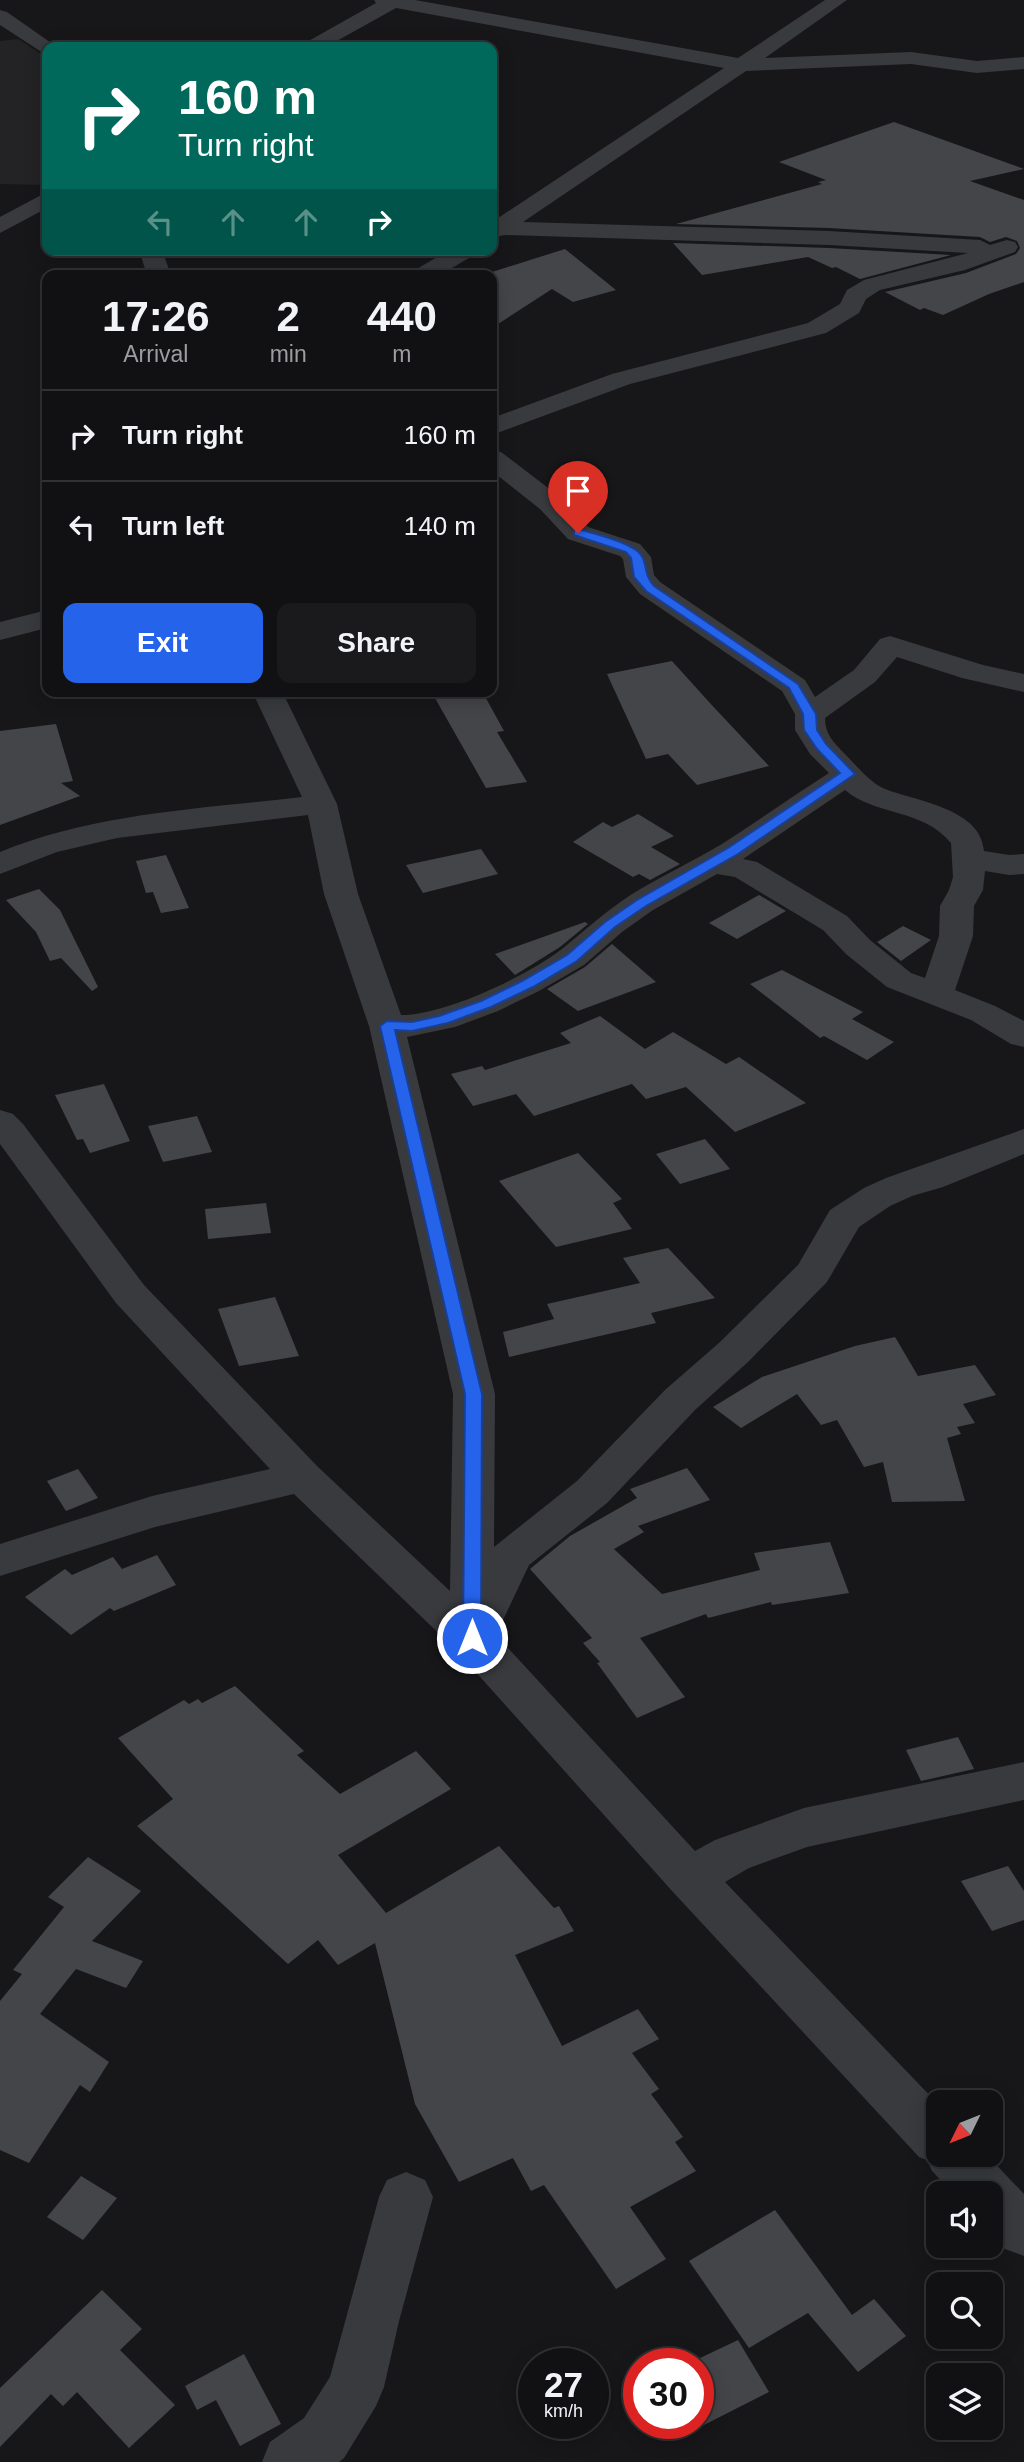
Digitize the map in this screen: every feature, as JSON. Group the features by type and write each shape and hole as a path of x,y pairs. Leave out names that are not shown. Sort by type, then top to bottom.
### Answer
{"street":[{"path":"497,229 838,0"},
{"path":"320,42 390,1 741,65 911,58 977,67 1024,63"},
{"path":"0,16 42,44"},
{"path":"0,226 42,202"},
{"path":"497,231 1015,247"},
{"path":"497,425 621,379 817,328 851,308 855,295 872,285 957,265 1015,247"},
{"path":"432,270 456,256"},
{"path":"497,462 550,503 578,533 630,550 637,557 640,577 650,588 794,686 810,714 810,730 848,774 873,795 912,805 957,830 967,842 967,890 957,906 956,936 936,995"},
{"path":"0,631 42,620"},
{"path":"810,714 878,666 890,645 970,673 1024,683"},
{"path":"270,697 321,804 341,894 387,1026 474,1394 472,1638"},
{"path":"387,1026 412,1026 443,1020 486,1004 527,984 572,958 610,925 641,903 712,863 814,799 848,774"},
{"path":"0,864 46,845 117,828 321,804"},
{"path":"968,858 1009,865 1024,864"},
{"path":"712,863 744,869 835,923 858,947 899,980 983,1013 1024,1036"},
{"path":"0,1122 130,1294 302,1477 472,1638 690,1878 926,2127"},
{"path":"472,1638 512,1555 592,1492 680,1400 734,1352 813,1273 844,1219 877,1197 899,1187 1017,1149"},
{"path":"0,1560 152,1512 302,1477"},
{"path":"690,1878 732,1854 804,1828 1024,1781"},
{"path":"963,2167 977,2181"},
{"path":"291,2462 324,2438 356,2387 370,2321 406,2197"},
{"path":"1003,2209 1024,2231"}],"shaded area":[{"path":"18,39 42,55 42,185 0,184 0,41"}],"building":[{"path":"894,122 1024,169 970,181 1024,200 1024,282 943,315 924,308 920,310 885,292 966,273 1016,254 1020,248 1017,241 1006,237 990,242 980,237 829,228 676,224 822,184 818,182 826,180 779,162"},
{"path":"673,243 951,255 860,279 808,257 702,275"},
{"path":"565,249 616,290 573,302 552,289 497,325 497,270"},
{"path":"672,661 769,766 697,785 668,754 646,759 607,674"},
{"path":"434,697 485,697 504,731 497,732 527,782 486,788"},
{"path":"56,724 73,781 61,783 80,796 0,825 0,731"},
{"path":"638,814 674,836 651,847 680,864 650,880 639,874 633,877 573,842 603,822 612,827"},
{"path":"481,849 498,874 423,893 406,865"},
{"path":"166,855 189,908 161,913 153,892 146,893 136,861"},
{"path":"39,889 60,910 98,987 92,991 61,958 50,961 36,932 6,900"},
{"path":"759,895 786,911 737,939 709,923"},
{"path":"585,922 588,924 560,947 515,975 495,954"},
{"path":"903,926 931,940 901,961 877,942"},
{"path":"612,944 656,982 578,1011 547,989 585,967"},
{"path":"782,970 863,1012 852,1019 894,1042 867,1060 824,1036 820,1038 750,984"},
{"path":"600,1016 645,1049 673,1032 726,1064 739,1057 806,1103 735,1132 686,1087 646,1099 632,1084 534,1116 516,1094 473,1106 451,1074 482,1066 485,1070 571,1043 560,1033"},
{"path":"104,1084 130,1141 90,1153 83,1139 77,1140 55,1095"},
{"path":"197,1116 212,1152 163,1162 148,1126"},
{"path":"705,1139 730,1169 680,1184 656,1154"},
{"path":"578,1153 622,1199 613,1203 632,1229 556,1247 499,1181"},
{"path":"266,1203 271,1233 208,1239 205,1209"},
{"path":"668,1248 715,1298 651,1313 656,1323 509,1357 503,1332 554,1319 547,1304 640,1283 623,1258"},
{"path":"275,1297 299,1356 239,1366 218,1309"},
{"path":"895,1337 918,1376 975,1365 996,1395 963,1404 975,1423 957,1427 961,1434 947,1438 965,1501 892,1502 883,1462 864,1467 837,1420 821,1425 797,1394 741,1428 713,1407 762,1377 855,1346"},
{"path":"687,1468 710,1500 638,1526 644,1532 614,1549 662,1594 760,1570 754,1553 830,1542 849,1593 772,1605 771,1602 708,1618 706,1614 640,1638 685,1697 637,1718 597,1663 600,1662 583,1643 592,1638 530,1569 570,1536 637,1498 630,1489"},
{"path":"78,1469 98,1498 66,1511 47,1481"},
{"path":"157,1555 176,1585 114,1611 110,1608 71,1635 25,1597 65,1569 72,1575 113,1557 122,1569"},
{"path":"235,1686 304,1751 297,1755 340,1794 416,1751 451,1789 338,1855 386,1913 499,1846 554,1908 559,1906 574,1931 515,1955 562,2046 638,2009 659,2039 632,2053 659,2089 651,2094 683,2137 675,2142 696,2171 630,2207 666,2259 616,2289 544,2185 531,2191 513,2158 459,2182 415,2104 375,1943 338,1965 318,1940 288,1964 137,1826 173,1799 118,1738 184,1700 189,1704 198,1699 202,1703"},
{"path":"958,1737 974,1769 921,1781 906,1750"},
{"path":"88,1857 141,1891 92,1941 143,1961 126,1988 76,1969 40,2014 109,2062 90,2092 80,2085 29,2163 0,2150 0,2001 22,1974 13,1970 64,1907 48,1897"},
{"path":"1008,1866 1024,1891 1024,1920 992,1931 961,1881"},
{"path":"81,2176 117,2198 83,2240 47,2217"},
{"path":"775,2210 852,2315 874,2299 906,2336 858,2372 808,2313 749,2348 689,2261"},
{"path":"102,2290 142,2329 120,2350 175,2405 129,2448 77,2392 63,2406 51,2394 0,2447 0,2388"},
{"path":"738,2340 769,2392 714,2420 714,2351"},
{"path":"244,2354 281,2424 240,2446 216,2400 197,2410 185,2386"}],"route":[{"path":"472,1638 474,1394 387,1026 412,1026 443,1020 486,1004 527,984 572,958 610,925 641,903 733,851 848,774 821,747 810,730 810,714 794,686 671,605 650,588 640,577 637,557 630,550 578,533"}]}
